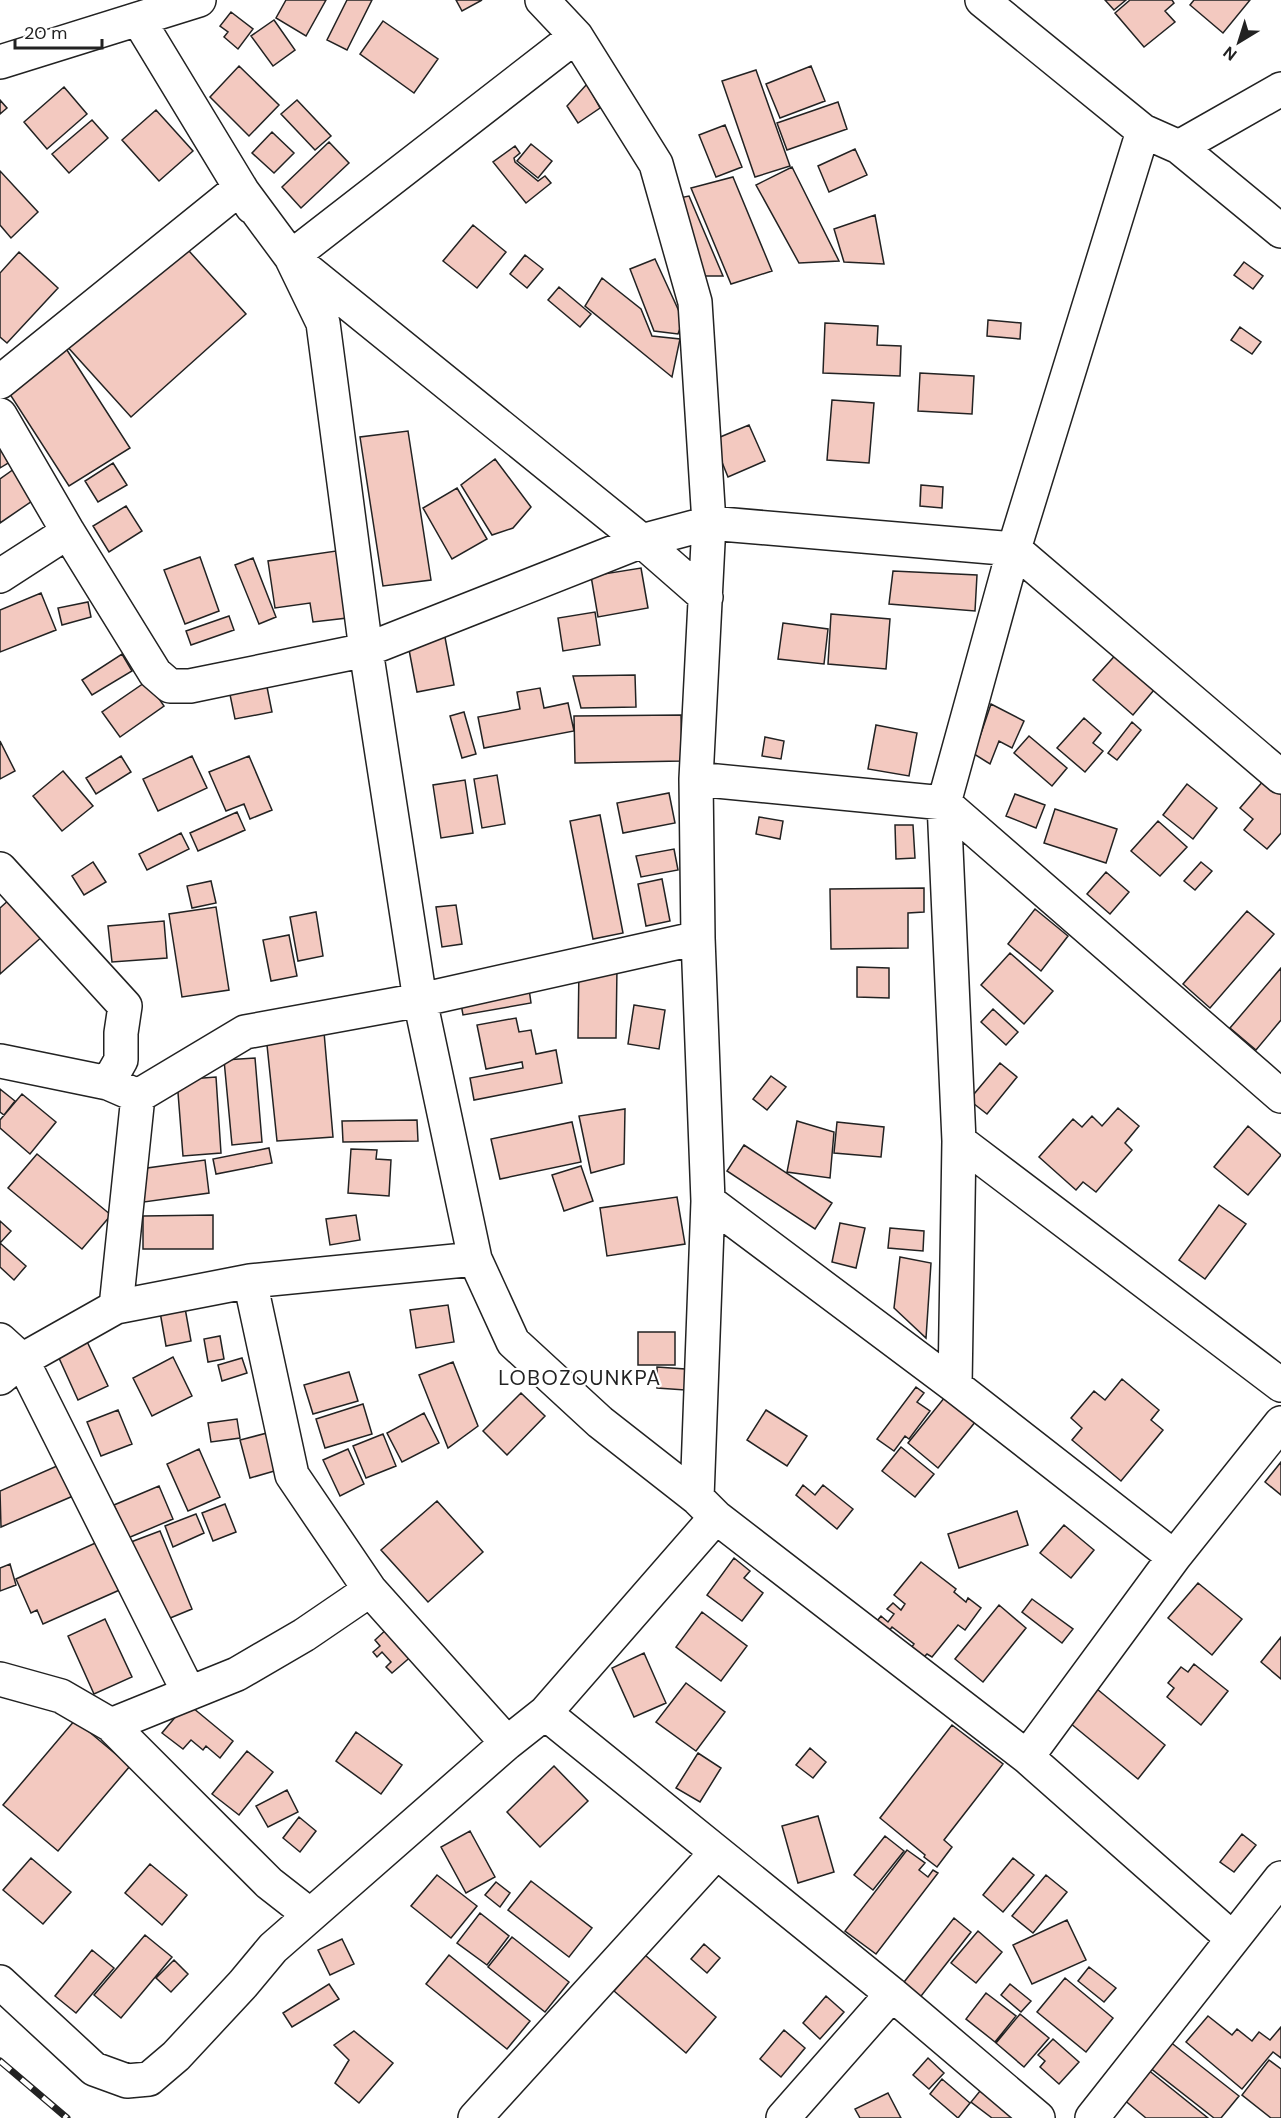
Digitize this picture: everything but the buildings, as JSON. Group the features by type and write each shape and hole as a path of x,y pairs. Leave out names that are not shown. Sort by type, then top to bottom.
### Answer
{"street":[{"path":"0,62 199,0"},
{"path":"0,1982 94,2069 127,2081 149,2079 176,2056 273,1948 507,1743 546,1713 706,1508 708,1201 698,938 696,779 709,523 695,302 656,164 576,36 542,0"},
{"path":"982,0 1143,131 1179,147 1281,231"},
{"path":"138,20 324,323"},
{"path":"291,257 576,36"},
{"path":"1179,147 1281,89"},
{"path":"955,1386 958,1141 944,803 1014,549 1143,131"},
{"path":"240,188 291,257 324,323 366,650 420,1000 475,1259 513,1342 600,1422 706,1508 1028,1757 1233,1939"},
{"path":"0,382 240,188"},
{"path":"291,257 642,541 706,597"},
{"path":"0,415 68,532 155,673 170,686 190,686 366,650 642,541 709,523 1014,549 1281,777"},
{"path":"0,576 68,532"},
{"path":"696,779 944,803 1281,1096"},
{"path":"0,869 125,1006 121,1033 121,1060 108,1083"},
{"path":"138,1096 245,1032 420,1000 698,938"},
{"path":"0,1061 108,1083 138,1096"},
{"path":"116,1306 138,1096"},
{"path":"958,1141 1281,1385"},
{"path":"708,1201 955,1386 1174,1557"},
{"path":"189,1693 7,1359 116,1306 250,1281 475,1259"},
{"path":"250,1281 292,1475 370,1590 507,1743"},
{"path":"1028,1757 1174,1557 1281,1422"},
{"path":"111,1725 237,1674 304,1635 370,1590"},
{"path":"0,1679 61,1695 111,1725 269,1883 310,1915"},
{"path":"546,1713 892,1994 1038,2118"},
{"path":"475,2118 716,1853"},
{"path":"1092,2118 1281,1878"},
{"path":"783,2118 892,1994"}],"railway":[{"path":"0,2061 67,2118"}],"district":[{"name":"LOBOZOUNKPA","path":"580,1378"}]}
